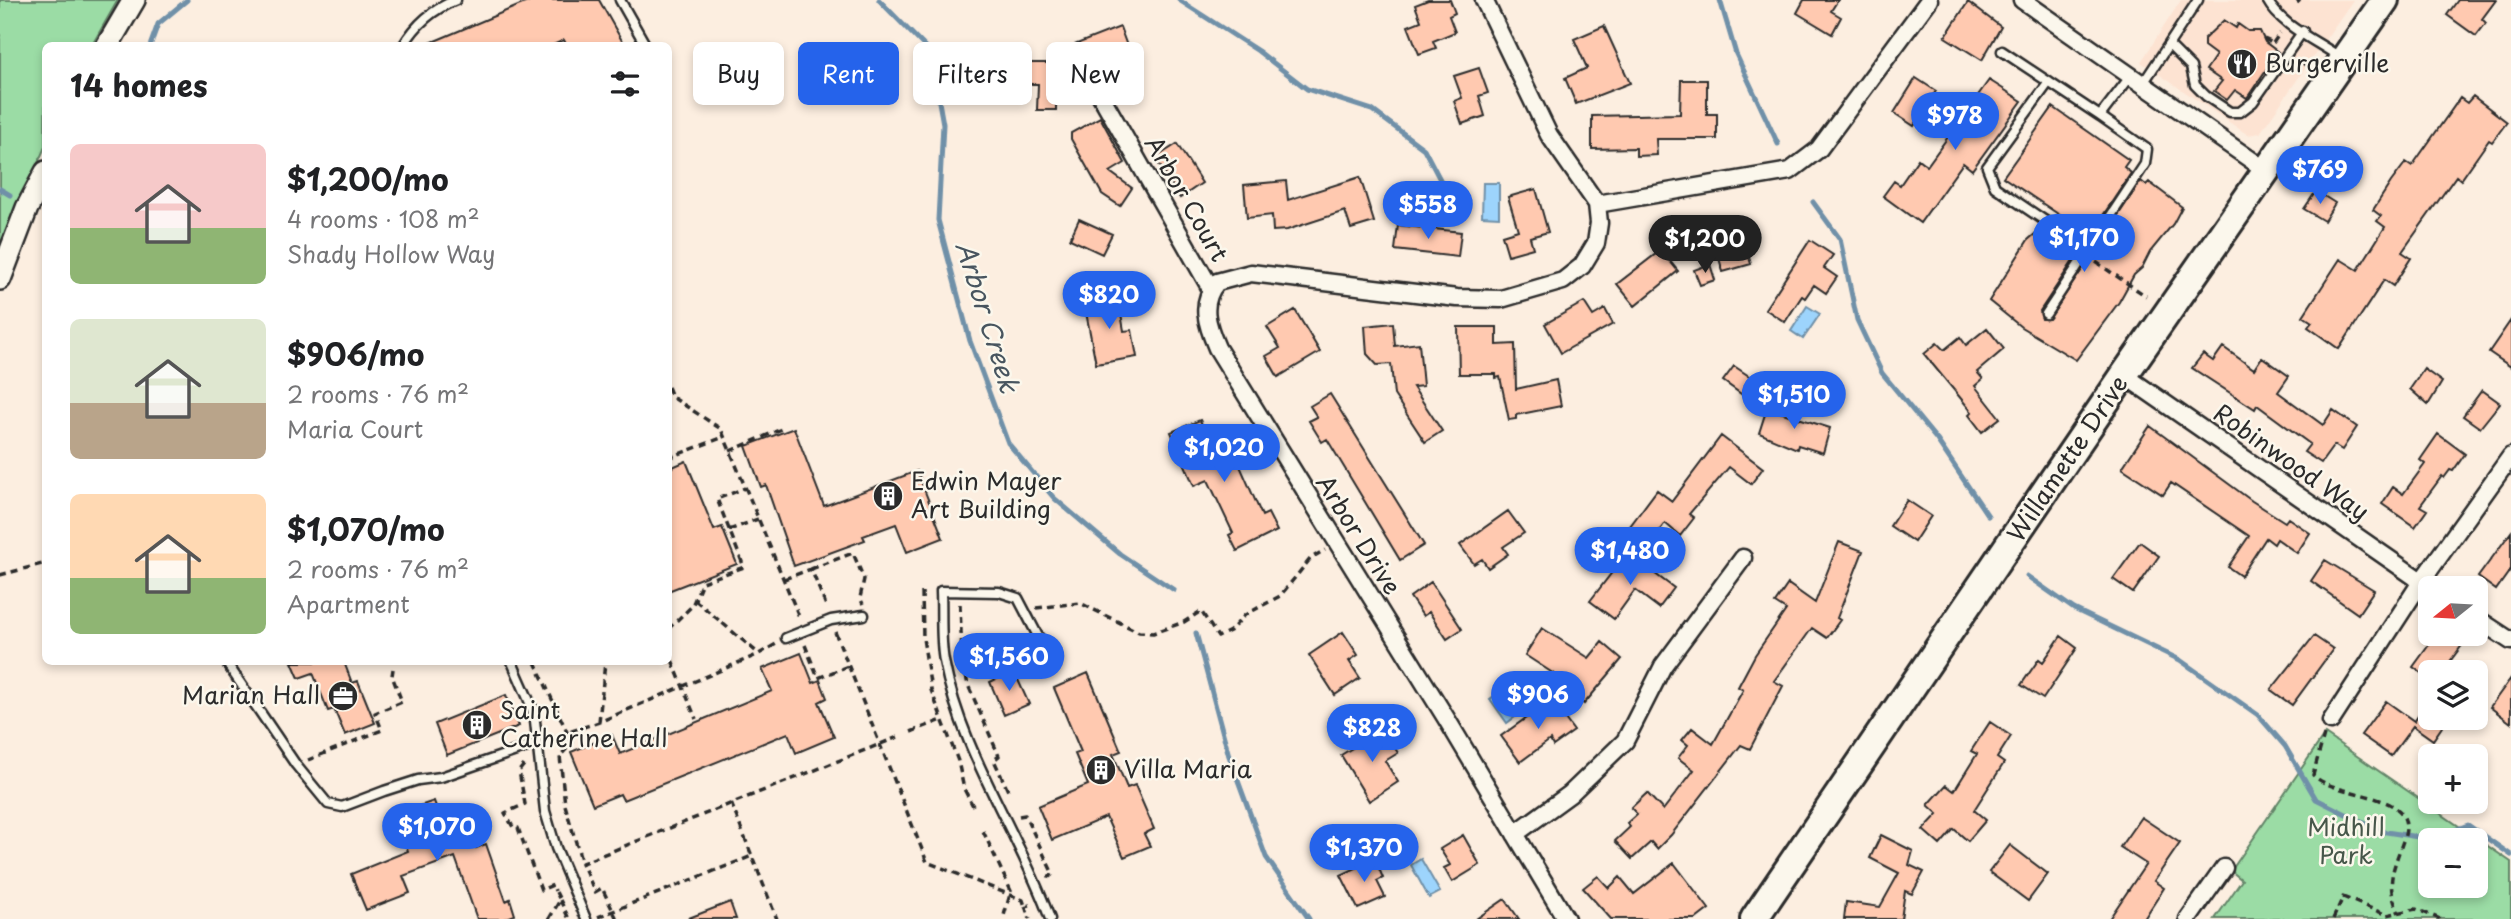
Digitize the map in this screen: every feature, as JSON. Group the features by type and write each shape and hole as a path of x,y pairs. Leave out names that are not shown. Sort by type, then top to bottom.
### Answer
{"main road":[{"name":"Willamette Drive","path":"1754,919 2124,375 2385,0"}],"street":[{"path":"109,42 134,0"},
{"path":"1211,289 1229,277 1251,273 1457,298 1501,299 1563,281 1582,266 1596,243 1599,223 1597,204 1549,135 1483,0"},
{"path":"1597,204 1790,171 1819,149 1929,0"},
{"path":"2022,0 2267,171"},
{"name":"Arbor Court","path":"1106,105 1211,289"},
{"path":"0,279 27,208 42,180"},
{"name":"Arbor Drive","path":"1211,289 1206,317 1217,348 1566,919"},
{"name":"Robinwood Way","path":"2124,375 2418,579"},
{"path":"2432,576 2511,456"},
{"path":"1515,834 1570,794 1625,741 1663,666 1743,558"},
{"path":"2331,721 2418,596"},
{"path":"2488,626 2511,641"},
{"path":"2188,919 2224,867"}],"lane":[{"path":"406,42 413,30 428,16 456,0"},
{"path":"620,0 644,42"},
{"path":"2100,116 2170,46 2198,0"},
{"path":"2267,0 2273,12 2344,59"},
{"path":"2170,46 2191,66 2195,85 2206,96 2231,112 2240,112 2253,102 2303,32"},
{"path":"2002,51 2100,116 2147,149 2148,153 2145,164 2046,314"},
{"path":"2049,82 1987,167 1995,187 2086,252"},
{"path":"1050,919 981,768 952,692 944,659 941,592 999,592 1018,598 1052,663"},
{"path":"786,638 831,620 864,615"},
{"path":"228,665 296,765 328,804 342,807 384,791 453,773 536,744"},
{"path":"516,665 534,712 545,811 556,848 586,919"}],"path":[{"path":"2264,39 2274,42 2280,48"},
{"path":"2300,61 2309,68"},
{"path":"2086,252 2146,296"},
{"path":"672,395 721,429 799,618"},
{"path":"730,450 784,428"},
{"path":"672,456 724,437"},
{"path":"672,626 683,618 695,600 702,582 744,568 717,499 746,488"},
{"path":"729,530 758,519"},
{"path":"1025,607 1080,603 1139,632 1153,633 1184,622 1200,611 1218,637 1230,631 1245,615 1280,596 1311,558 1336,543"},
{"path":"784,579 853,553 864,579 860,598"},
{"path":"0,575 42,565"},
{"path":"811,569 828,612"},
{"path":"922,592 923,607"},
{"path":"536,744 599,722 759,654 695,600"},
{"path":"960,608 962,657 968,685 999,756 994,760 1019,816 1025,815 1053,874 1047,876 1051,886"},
{"path":"835,629 927,862 1023,900 1030,919"},
{"path":"805,645 818,678 848,666"},
{"path":"672,660 696,719"},
{"path":"536,665 572,743 560,756 549,758"},
{"path":"599,722 605,665"},
{"path":"296,765 382,730 375,713 402,702 392,676 393,669"},
{"path":"911,732 951,716"},
{"path":"582,863 898,737"},
{"path":"2321,744 2313,775 2322,784 2379,800 2404,813 2407,833 2389,885 2399,913"},
{"path":"560,756 565,805 582,863 595,892 602,888 617,919"},
{"path":"524,765 519,771 525,804 506,813 509,822 518,828 541,890 553,885 558,890 569,919"},
{"path":"731,803 777,919"},
{"path":"982,831 1011,895 1003,919"},
{"path":"597,918 752,856"},
{"path":"2333,919 2343,897 2387,915 2424,910 2440,919"},
{"path":"549,919 560,900"},
{"path":"1026,906 1033,904"}],"shaded area":[{"path":"2181,0 2353,0 2260,133 2248,135 2141,62"}],"green space":[{"path":"0,0 118,0 94,42 42,42 42,154 0,249"},
{"name":"Midhill Park","path":"2325,734 2418,798 2418,814 2441,814 2462,828 2418,828 2418,898 2488,898 2488,846 2511,862 2511,919 2215,919 2242,880 2231,871"}],"water":[{"path":"1483,183 1499,183 1499,217 1482,216"},
{"path":"1807,306 1820,314 1803,339 1791,331"},
{"path":"1501,691 1519,714 1507,723 1490,699"},
{"path":"1421,859 1440,892 1429,898 1411,865"}],"building":[{"path":"532,0 599,0 623,42 564,40 432,42"},
{"path":"1428,0 1450,0 1455,13 1449,16 1455,32 1433,41 1436,48 1419,54 1408,26 1421,21 1415,5"},
{"path":"1804,0 1838,0 1831,11 1841,17 1832,34 1797,13"},
{"path":"2458,0 2496,0 2482,19 2486,23 2476,36 2447,15"},
{"path":"1968,2 2001,27 1982,60 1945,37"},
{"name":"Burgerville","path":"2224,20 2236,28 2238,24 2248,31 2260,31 2265,42 2278,52 2247,98 2235,90 2227,100 2214,91 2222,81 2206,70 2216,55 2204,46 2204,39"},
{"path":"1604,26 1630,83 1576,104 1565,78 1587,68 1574,39"},
{"path":"1120,27 1126,42 1082,42"},
{"path":"1032,63 1046,63 1046,105 1056,105 1056,110 1037,110 1038,84 1032,84"},
{"path":"1479,68 1488,93 1479,96 1485,116 1462,124 1454,101 1462,98 1454,76"},
{"path":"1916,78 1936,91 1914,126 1894,113"},
{"path":"1681,80 1707,80 1707,114 1717,114 1717,139 1656,139 1657,155 1636,156 1636,148 1592,149 1592,116 1680,114"},
{"path":"1989,80 2022,101 1972,170 1963,163 1920,223 1883,196 1894,181 1900,185 1918,159 1927,166"},
{"path":"2473,96 2507,122 2492,142 2489,140 2461,180 2456,176 2402,252 2411,258 2393,286 2384,280 2339,349 2308,327 2312,322 2303,316 2340,259 2358,270 2385,227 2377,221 2381,216 2373,210 2391,182 2406,162 2412,166 2460,98 2467,103"},
{"path":"2053,107 2129,160 2124,167 2131,173 2086,241 2060,223 2064,218 2003,177"},
{"path":"1100,117 1125,163 1110,172 1132,188 1120,206 1102,194 1071,139 1071,133"},
{"path":"1177,144 1202,183 1180,198 1155,158"},
{"path":"1360,177 1374,222 1351,229 1345,211 1287,230 1273,231 1272,215 1247,218 1244,185 1286,181 1288,200"},
{"path":"2141,181 2146,185 2149,182 2182,207 2142,268 2134,275 2119,302 2076,360 2021,327 1989,301 2028,240 2036,233 2047,241 2053,234 2079,252 2040,311 2042,319 2049,319"},
{"path":"1536,189 1548,232 1530,237 1533,248 1508,255 1502,235 1518,230 1508,197"},
{"path":"2316,191 2335,203 2324,221 2304,209"},
{"path":"1079,219 1112,234 1102,254 1070,239"},
{"path":"1398,225 1461,232 1458,257 1395,250"},
{"path":"1742,233 1751,264 1723,272 1714,241"},
{"path":"1810,240 1833,255 1824,268 1837,277 1826,293 1814,285 1805,298 1802,296 1785,322 1765,309"},
{"path":"1661,250 1678,271 1635,306 1617,284"},
{"path":"1710,264 1715,280 1700,285 1694,270"},
{"path":"1118,296 1124,331 1132,330 1137,357 1096,364 1084,302"},
{"path":"1584,302 1593,316 1605,309 1613,324 1561,353 1545,324"},
{"path":"1295,310 1320,352 1278,377 1266,356 1280,348 1267,327"},
{"path":"2511,320 2511,367 2489,352"},
{"path":"1393,323 1395,346 1419,343 1423,386 1413,387 1442,431 1425,442 1394,395 1391,364 1377,365 1367,354 1365,326"},
{"path":"1458,327 1497,327 1497,345 1515,344 1516,389 1556,380 1561,406 1516,415 1516,419 1509,420 1500,377 1496,378 1496,374 1459,374"},
{"path":"1987,328 2004,349 1977,372 1983,379 1975,386 2000,418 1982,432 1969,415 1972,412 1924,354 1937,343 1944,350 1960,337 1966,345"},
{"path":"2223,347 2254,369 2262,357 2289,376 2278,392 2323,425 2333,410 2357,427 2342,450 2334,445 2321,463 2304,452 2310,444 2257,405 2255,409 2192,368 2203,354 2213,361"},
{"path":"1734,366 1755,380 1744,396 1723,381"},
{"path":"2424,369 2442,382 2428,405 2410,389"},
{"path":"2482,390 2500,403 2480,428 2463,416"},
{"path":"1330,394 1424,545 1400,560 1327,439 1322,442 1309,421 1317,417 1310,406"},
{"path":"1767,408 1830,428 1823,453 1798,445 1797,449 1759,433"},
{"path":"1200,420 1213,450 1230,443 1262,516 1268,513 1277,531 1237,551 1229,535 1233,533 1208,480 1194,486 1171,432"},
{"path":"2150,426 2252,501 2285,522 2288,518 2310,533 2297,553 2277,539 2274,544 2266,538 2241,576 2228,567 2249,536 2171,483 2163,495 2122,468"},
{"name":"Edwin Mayer Art Building","path":"794,428 824,506 917,471 943,538 907,552 896,524 863,536 865,540 794,566 766,485 761,487 746,446"},
{"path":"2438,434 2465,454 2453,471 2450,470 2444,478 2442,476 2420,506 2427,510 2415,527 2382,504 2393,487 2403,494 2425,464 2420,460"},
{"path":"1721,436 1763,468 1751,484 1729,467 1689,514 1694,518 1680,536 1665,523 1651,542 1630,526 1657,490 1672,501"},
{"path":"686,461 714,530 722,527 737,564 672,589 672,467"},
{"path":"1907,500 1931,516 1914,542 1890,526"},
{"path":"1508,511 1524,533 1503,547 1508,554 1488,568 1482,559 1474,564 1460,545"},
{"path":"2511,532 2511,569 2496,590 2488,584 2488,576 2479,576"},
{"path":"1839,542 1863,551 1837,618 1840,620 1827,638 1812,628 1774,681 1783,686 1750,749 1741,745 1657,849 1651,842 1632,859 1615,841 1630,827 1627,823 1637,814 1631,808 1647,793 1663,810 1694,770 1678,758 1688,745 1682,740 1692,728 1713,744 1743,690 1738,687 1755,655 1786,610 1775,603 1788,584 1815,603"},
{"path":"2140,542 2159,556 2133,593 2113,579"},
{"path":"1627,553 1674,588 1659,608 1635,590 1614,619 1590,601"},
{"path":"2325,560 2374,590 2358,614 2311,581"},
{"path":"1431,582 1462,629 1447,639 1429,612 1423,616 1410,597"},
{"path":"1542,628 1589,658 1602,642 1622,659 1584,704 1566,689 1571,685 1525,655"},
{"path":"1343,632 1358,655 1349,661 1360,678 1335,695 1309,655"},
{"path":"2061,636 2077,648 2043,699 2021,685 2039,659 2043,662"},
{"path":"2314,636 2333,649 2292,705 2271,690"},
{"path":"2428,646 2462,646 2451,660 2418,660"},
{"path":"801,653 813,683 820,680 827,698 819,702 834,737 796,753 788,733 623,800 620,794 593,805 571,752 612,735 620,754 772,691 762,669"},
{"name":"Marian Hall","path":"293,665 345,665 352,683 358,681 375,723 345,735 334,709 328,711 313,673 299,678"},
{"path":"1014,671 1029,704 1004,715 990,682"},
{"name":"Villa Maria","path":"1088,673 1121,751 1113,754 1127,788 1135,785 1154,829 1144,834 1150,846 1124,857 1106,817 1052,840 1038,806 1088,785 1075,754 1081,752 1054,688"},
{"path":"2511,678 2511,723 2490,707"},
{"name":"Saint Catherine Hall","path":"506,695 519,726 447,755 435,724"},
{"path":"1551,700 1574,731 1553,746 1550,740 1520,762 1501,736"},
{"path":"2386,701 2414,721 2418,715 2418,730 2413,726 2391,756 2361,735"},
{"path":"1990,722 2011,736 1997,758 2004,763 1974,810 1986,820 1968,841 1954,829 1940,845 1923,830 1938,814 1928,805 1946,785 1954,791 1977,754 1971,751"},
{"path":"1383,729 1398,753 1385,761 1398,782 1369,801 1341,755"},
{"path":"2419,730 2440,730 2433,740"},
{"path":"434,801 440,818 462,810 476,848 486,844 506,901 510,899 515,915 504,919 477,919 455,857 403,876 410,893 366,910 351,874 408,851 402,834 409,832 402,812"},
{"path":"2141,817 2180,843 2154,881 2164,888 2144,919 2109,919 2146,864 2120,847"},
{"path":"1463,835 1480,865 1452,882 1444,868 1450,865 1440,849"},
{"path":"1881,835 1913,851 1909,865 1924,872 1912,894 1905,891 1901,919 1844,919 1846,902 1880,907 1899,873 1870,858"},
{"path":"2010,845 2048,874 2028,901 1989,872"},
{"path":"1375,859 1383,878 1377,881 1385,897 1358,909 1341,875"},
{"path":"1674,863 1709,909 1696,919 1611,919 1583,888 1598,876 1609,888 1620,877 1634,894"},
{"path":"1505,899 1519,919 1476,919"},
{"path":"730,902 736,919 689,918"}],"waterway":[{"path":"151,42 158,24 187,0"},
{"name":"Arbor Creek","path":"879,0 930,52 943,124 938,220 970,341 1008,443 1054,498 1120,554 1174,590"},
{"path":"1179,0 1258,51 1307,89 1372,110 1424,149 1446,191"},
{"path":"1720,0 1736,54 1778,144"},
{"path":"0,189 10,195"},
{"path":"1813,202 1840,239 1857,320 1882,373 1937,440 1988,516"},
{"path":"2027,576 2074,609 2180,660 2258,715 2285,746 2316,799 2380,831 2418,837 2441,835 2468,825 2511,855"},
{"name":"Arbor Creek","path":"1196,633 1229,756 1266,857 1309,919"}],"place":[{"name":"Burgerville","path":"2242,64"},
{"name":"Edwin Mayer Art Building","path":"888,496"},
{"name":"Marian Hall","path":"343,696"},
{"name":"Saint Catherine Hall","path":"477,725"},
{"name":"Villa Maria","path":"1101,770"}]}
